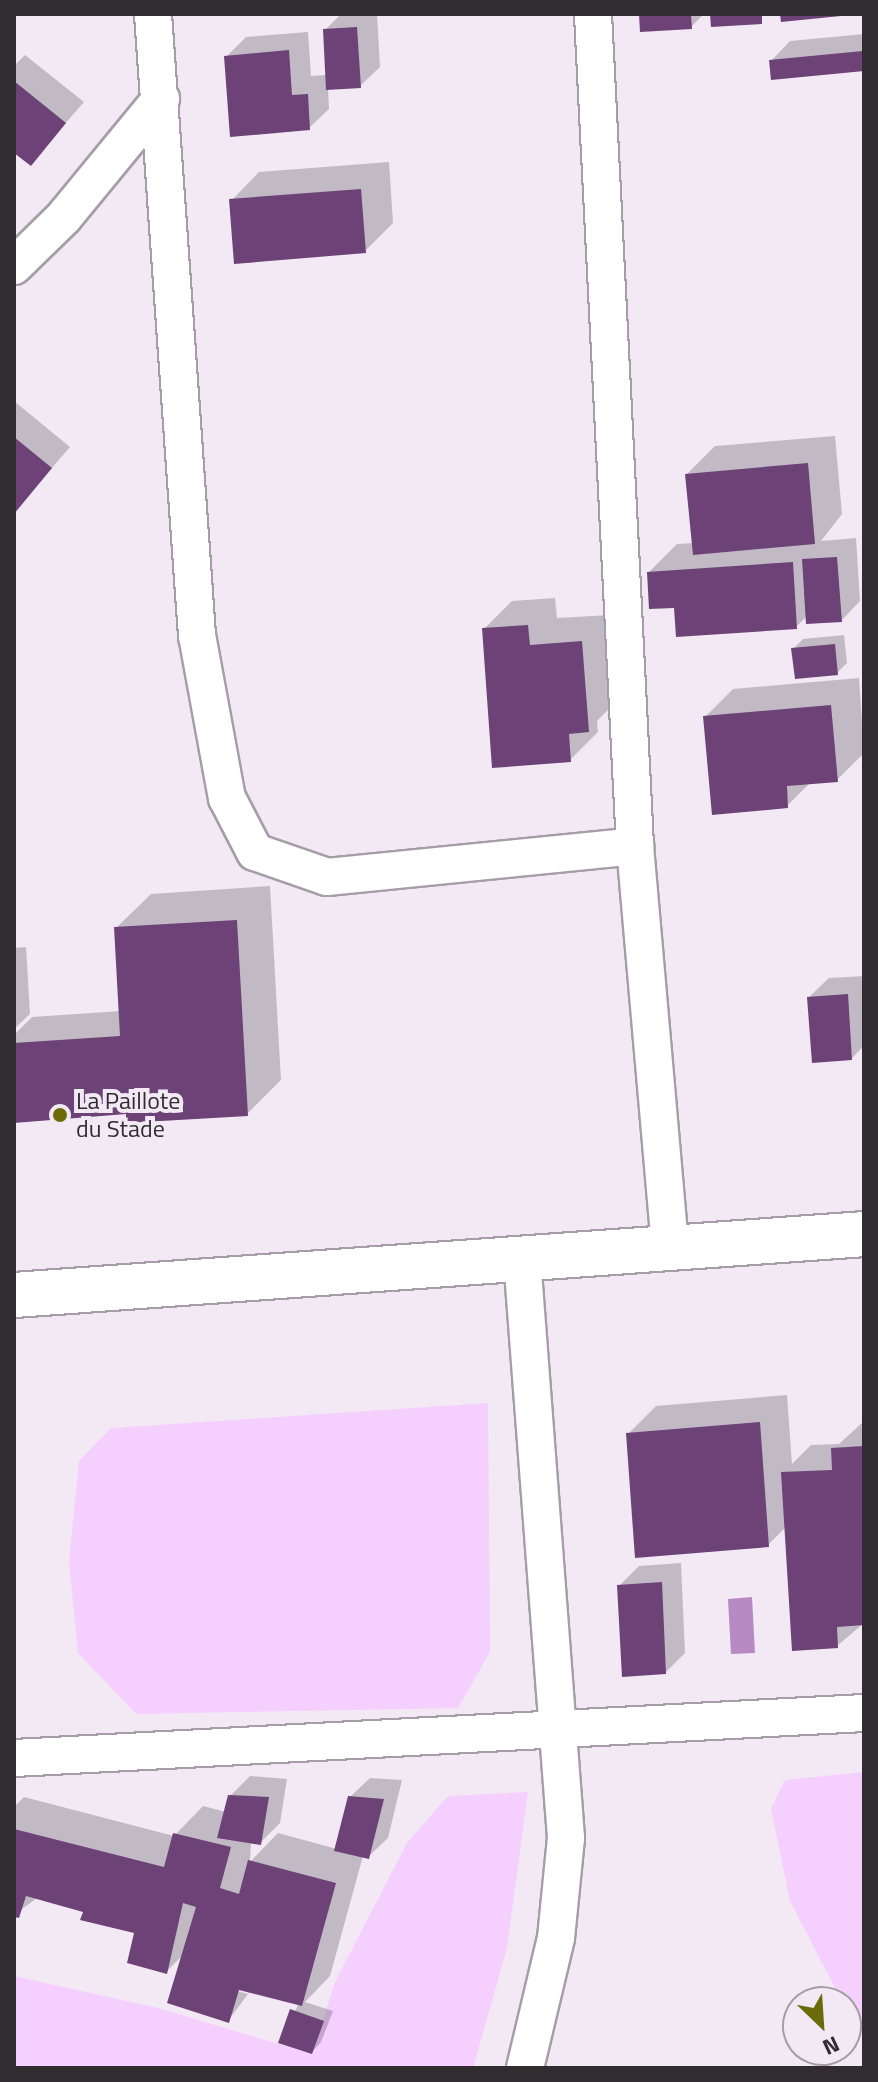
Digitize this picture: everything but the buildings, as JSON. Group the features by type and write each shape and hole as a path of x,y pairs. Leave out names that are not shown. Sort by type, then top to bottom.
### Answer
{"street":[{"path":"153,14 197,635 227,798 255,852 327,877 635,846"},
{"path":"593,14 635,846 670,1248"},
{"path":"14,266 64,217 161,99"},
{"path":"14,1295 864,1234"},
{"path":"522,1258 566,1838 556,1938 525,2068"},
{"path":"14,1758 864,1713"}],"shaded area":[{"path":"488,1403 490,1652 458,1708 136,1714 78,1653 69,1562 79,1461 111,1428"},
{"path":"752,1597 755,1653 731,1654 728,1599"},
{"path":"864,1772 864,2020 862,1986 834,1986 790,1901 771,1809 785,1780"},
{"path":"528,1792 507,1948 473,2068 14,2068 14,1976 158,2008 312,2054 335,1982 407,1843 448,1796"}],"place":[{"name":"La Paillote du Stade","path":"60,1115"}]}
